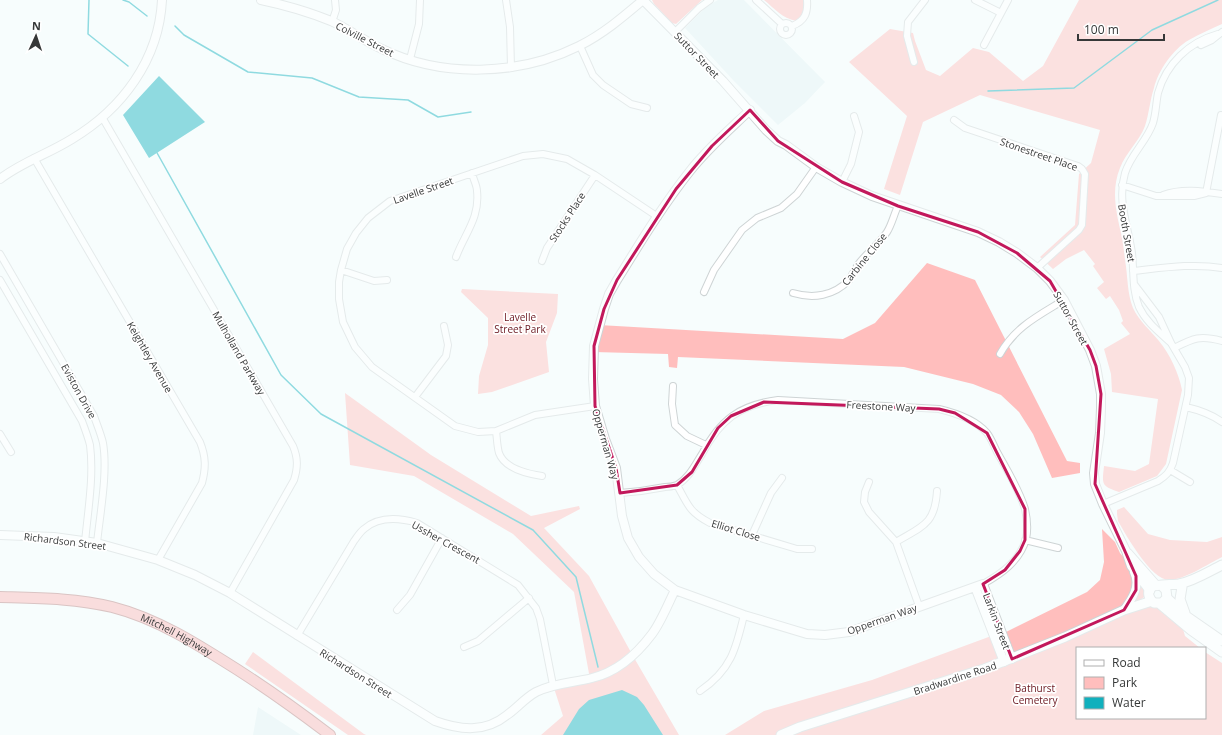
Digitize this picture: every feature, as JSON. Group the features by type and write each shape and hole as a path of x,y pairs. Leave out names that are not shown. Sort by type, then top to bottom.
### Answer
{"highway":[{"name":"Mitchell Highway","path":"0,597 88,602 121,609 146,618 215,654 282,699 330,735"}],"main road":[{"name":"Bradwardine Road","path":"781,735 800,727 984,669 1008,660 1065,637 1158,594 1185,584 1222,565"},
{"path":"1185,584 1180,599 1186,616"},
{"name":"Suttor Street","path":"1158,594 1222,641"},
{"name":"Suttor Street","path":"1158,594 1191,630 1222,652"}],"street":[{"path":"0,179 14,169 72,139 102,117 119,102 140,74 154,45 158,30 162,0"},
{"name":"Colville Street","path":"261,0 289,6 332,22 382,50 433,66 460,69 512,68 533,64 555,57 600,35 643,0"},
{"path":"332,22 336,10 335,0"},
{"path":"410,59 420,24 420,0"},
{"path":"506,0 510,27 512,68"},
{"name":"Suttor Street","path":"643,0 750,110 754,118 778,141 786,145 816,167 842,182 872,196 978,232 999,242 1018,253 1037,268 1050,281 1064,300 1090,350 1099,377 1100,420 1094,473 1095,484 1126,551 1131,566 1158,594"},
{"path":"675,32 699,8 710,0"},
{"path":"756,0 782,24"},
{"path":"792,26 800,23 804,18 808,6 807,0"},
{"path":"914,62 907,36 908,22 925,0"},
{"path":"975,0 1001,13"},
{"path":"984,44 1008,0"},
{"path":"788,22 792,26 793,30 791,33 785,35 781,31 780,27 782,24 788,22"},
{"name":"Booth Street","path":"1172,345 1146,319 1136,300 1130,244 1122,203 1122,185 1128,164 1151,127 1158,93 1165,73 1186,49 1220,33"},
{"path":"580,46 593,75 603,85 632,104 647,108"},
{"name":"Opperman Way","path":"750,110 712,146 691,170 658,217 612,288 600,319 594,346 593,363 595,406 604,439 616,468 622,516 628,538 639,557 654,574 675,590 744,615 807,634 825,635 849,632 979,586"},
{"path":"1206,192 1221,115"},
{"path":"842,182 851,164 859,132 854,116"},
{"name":"Mulholland Parkway","path":"102,117 244,360 296,453 297,467 294,480 230,593"},
{"name":"Stonestreet Place","path":"954,120 965,128 1078,166 1085,174 1082,225 1079,230 1037,268"},
{"name":"Lavelle Street","path":"595,406 535,415 496,431 478,432 455,426 372,367 355,347 343,322 339,299 339,282 347,249 356,233 368,218 390,201 524,156 543,154 567,159 595,175 658,217"},
{"name":"Keightley Avenue","path":"34,158 200,442 204,452 206,467 202,483 158,560"},
{"path":"704,292 714,270 742,230 757,218 781,208 797,194 816,167"},
{"path":"456,257 461,244 472,225 477,211 477,190 472,173"},
{"name":"Stocks Place","path":"542,261 547,248 595,175"},
{"path":"1122,185 1150,195 1161,196 1170,192 1182,191 1222,194"},
{"name":"Carbine Close","path":"793,293 804,297 826,295 839,289 849,279 860,262 887,232 898,206"},
{"name":"Eviston Drive","path":"0,254 92,413 99,429 103,444 104,474 97,543"},
{"path":"1133,271 1194,266 1222,268"},
{"path":"341,270 374,281 387,280"},
{"name":"Eviston Drive","path":"0,280 82,421 86,432 91,458 91,473 85,542"},
{"name":"Booth Street","path":"1134,284 1159,317 1172,345 1185,367 1189,378 1186,407 1170,470"},
{"path":"1000,354 1012,336 1037,316 1064,300"},
{"path":"415,397 446,356 448,345 444,326"},
{"path":"1172,345 1199,337 1222,341"},
{"path":"673,386 672,404 675,425 687,436 706,445"},
{"name":"Freestone Way","path":"677,485 692,472 706,445 718,428 731,416 749,406 778,400 939,409 971,420 987,433 1008,472 1025,509 1026,540"},
{"path":"1186,407 1201,411 1222,422"},
{"path":"496,431 499,453 503,460 526,473 542,476"},
{"path":"0,434 11,452"},
{"path":"1103,504 1158,481 1166,476 1170,470 1190,482"},
{"path":"752,535 771,493 782,478"},
{"path":"868,482 864,502 866,507 896,542 919,606"},
{"path":"620,493 639,492 677,485"},
{"name":"Elliot Close","path":"677,485 690,510 697,516 710,523 797,549 812,549"},
{"path":"896,542 923,526 933,515 938,490"},
{"name":"Ussher Crescent","path":"297,636 354,541 365,528 381,520 400,519 417,523 518,584 536,608 540,619 553,685"},
{"name":"Richardson Street","path":"0,535 54,537 97,543 158,560 230,593 435,721 452,727 471,729 490,724 506,717 535,693 553,685 606,675 633,656 653,633 675,590"},
{"path":"397,610 410,595 442,538"},
{"path":"979,586 1000,574 1011,565 1026,540 1058,548"},
{"name":"Suttor Street","path":"1126,551 1137,562 1158,594"},
{"path":"1124,610 1136,590 1136,576 1131,566"},
{"name":"Larkin Street","path":"979,586 1008,660"},
{"path":"464,647 478,641 529,598"},
{"path":"700,691 713,682 728,663 737,644 744,615"}],"highlighted area":[{"path":"750,110 778,141 842,182 898,206 978,232 1017,253 1050,281 1090,350 1096,366 1101,394 1095,484 1136,576 1136,590 1124,610 1012,659 983,584 1005,570 1020,551 1025,540 1025,509 987,433 955,413 939,409 764,402 731,416 718,428 692,472 677,485 620,493 616,468 595,406 594,346 604,309 617,280 676,189 712,146"}],"shaded area":[{"path":"718,0 744,0 825,82 805,103 778,125 733,80 685,28 707,6"},
{"path":"258,707 301,735 253,735"}],"green space":[{"path":"652,0 702,0 676,24 672,23"},
{"path":"764,0 804,0 805,5 803,17 796,21 791,20 779,13"},
{"path":"1079,0 1222,0 1222,24 1183,44 1167,61 1156,81 1145,126 1123,162 1117,176 1115,192 1116,209 1123,243 1131,302 1138,317 1167,352 1176,371 1182,390 1166,464 1157,476 1119,492 1104,484 1104,466 1135,471 1149,464 1158,399 1112,392 1111,374 1104,349 1130,334 1121,323 1123,321 1119,310 1110,296 1106,299 1097,288 1104,282 1093,266 1095,264 1084,250 1066,259 1053,269 1040,257 1075,225 1079,174 1091,163 1100,130 980,95 923,122 900,195 884,189 907,116 849,62 890,29 913,33 926,70 940,76 973,48 989,52 1023,81 1043,66"},
{"path":"927,263 975,280 1067,461 1080,463 1080,473 1052,478 1033,434 1019,412 1001,395 973,384 904,367 678,357 677,368 669,367 668,354 594,352 599,325 843,339 875,323"},
{"name":"Lavelle Street Park","path":"462,289 558,294 557,313 546,342 549,372 492,392 478,394 479,376 488,345 488,318 461,292"},
{"path":"345,393 431,455 531,516 579,506 580,509 544,528 589,576 679,735 541,735 563,716 553,685 590,679 574,592 513,534 414,476 350,465"},
{"path":"1124,507 1148,534 1170,540 1207,542 1222,537 1222,557 1182,577 1169,580 1162,578 1147,565 1140,556 1118,521 1117,510"},
{"name":"Bathurst Cemetery","path":"1102,529 1115,542 1120,553 1131,566 1149,594 1126,609 1152,601 1181,622 1185,636 1199,647 1076,647 1076,719 1206,719 1206,653 1222,663 1222,735 725,735 764,711 872,680 994,635 1004,661 1012,659 1002,634 1087,592 1100,580 1104,562"},
{"path":"253,652 366,735 348,735 245,664"}],"water":[{"path":"159,76 205,122 149,158 123,115"},
{"path":"622,690 637,697 644,705 663,735 563,735 579,709 589,700"}],"waterway":[{"path":"89,0 88,34 128,66"},
{"path":"123,0 129,2 147,16"},
{"path":"988,91 1074,88 1152,30 1218,0"},
{"path":"175,26 184,35 248,72 312,78 359,97 408,100 438,117 471,112"},
{"path":"156,151 281,375 321,414 533,530 576,577 598,667"}]}
